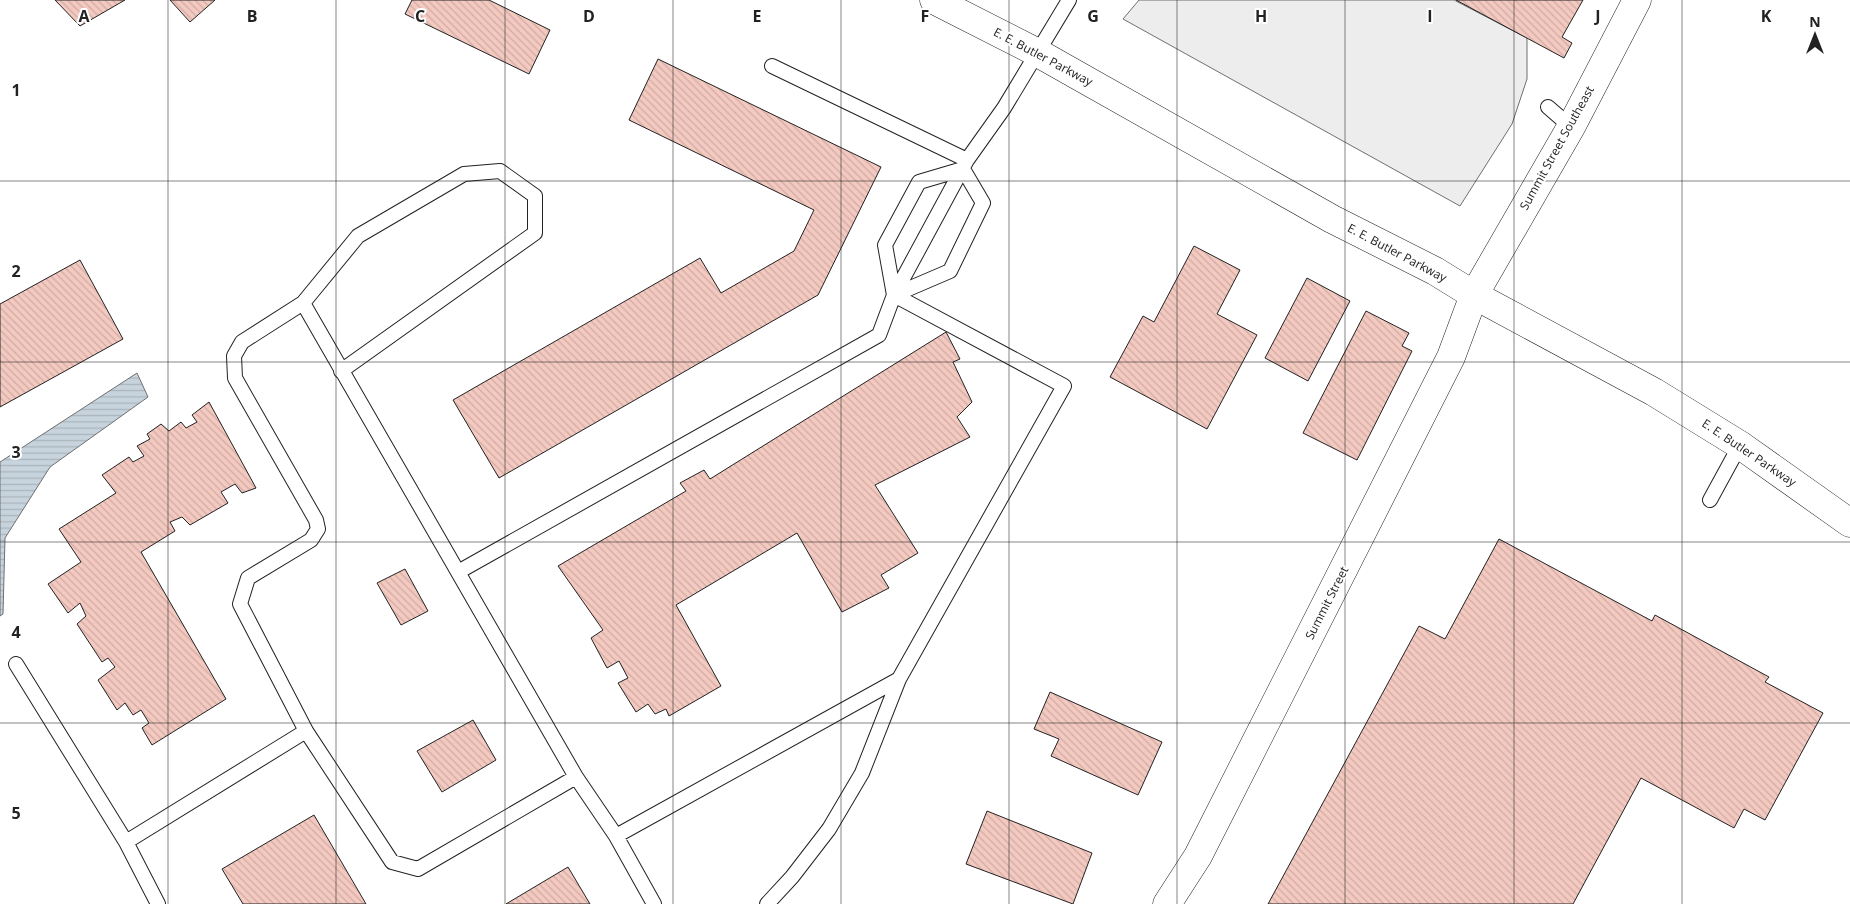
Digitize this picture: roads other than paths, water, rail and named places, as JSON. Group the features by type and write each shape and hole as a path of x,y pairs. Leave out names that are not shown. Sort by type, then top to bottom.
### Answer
{"main road":[{"name":"E. E. Butler Parkway","path":"934,0 1038,53 1332,219 1435,272 1474,295 1630,378 1740,445 1850,522"},
{"name":"Summit Street Southeast","path":"1474,295 1570,127 1637,0"},
{"name":"Summit Street","path":"1167,904 1198,856 1406,447 1451,357 1474,295"}],"lane":[{"path":"458,572 879,336 894,294 965,165 1004,108 1069,0"},
{"path":"772,66 965,165 983,203 950,272 894,294"},
{"path":"1548,107 1570,127"},
{"path":"894,294 885,245 918,182 965,165"},
{"path":"341,371 535,233 535,196 500,171 464,174 358,236 303,303 242,342 234,356 235,378 316,520 318,529 311,540 248,578 240,604 306,731 392,862 418,869 576,777"},
{"path":"767,904 792,877 829,829 862,773 899,679 1064,386 894,294"},
{"path":"303,303 576,777 616,836 654,904"},
{"path":"1710,500 1740,445"},
{"path":"16,664 126,842 158,904"},
{"path":"616,836 899,679"},
{"path":"126,842 306,731"}]}
